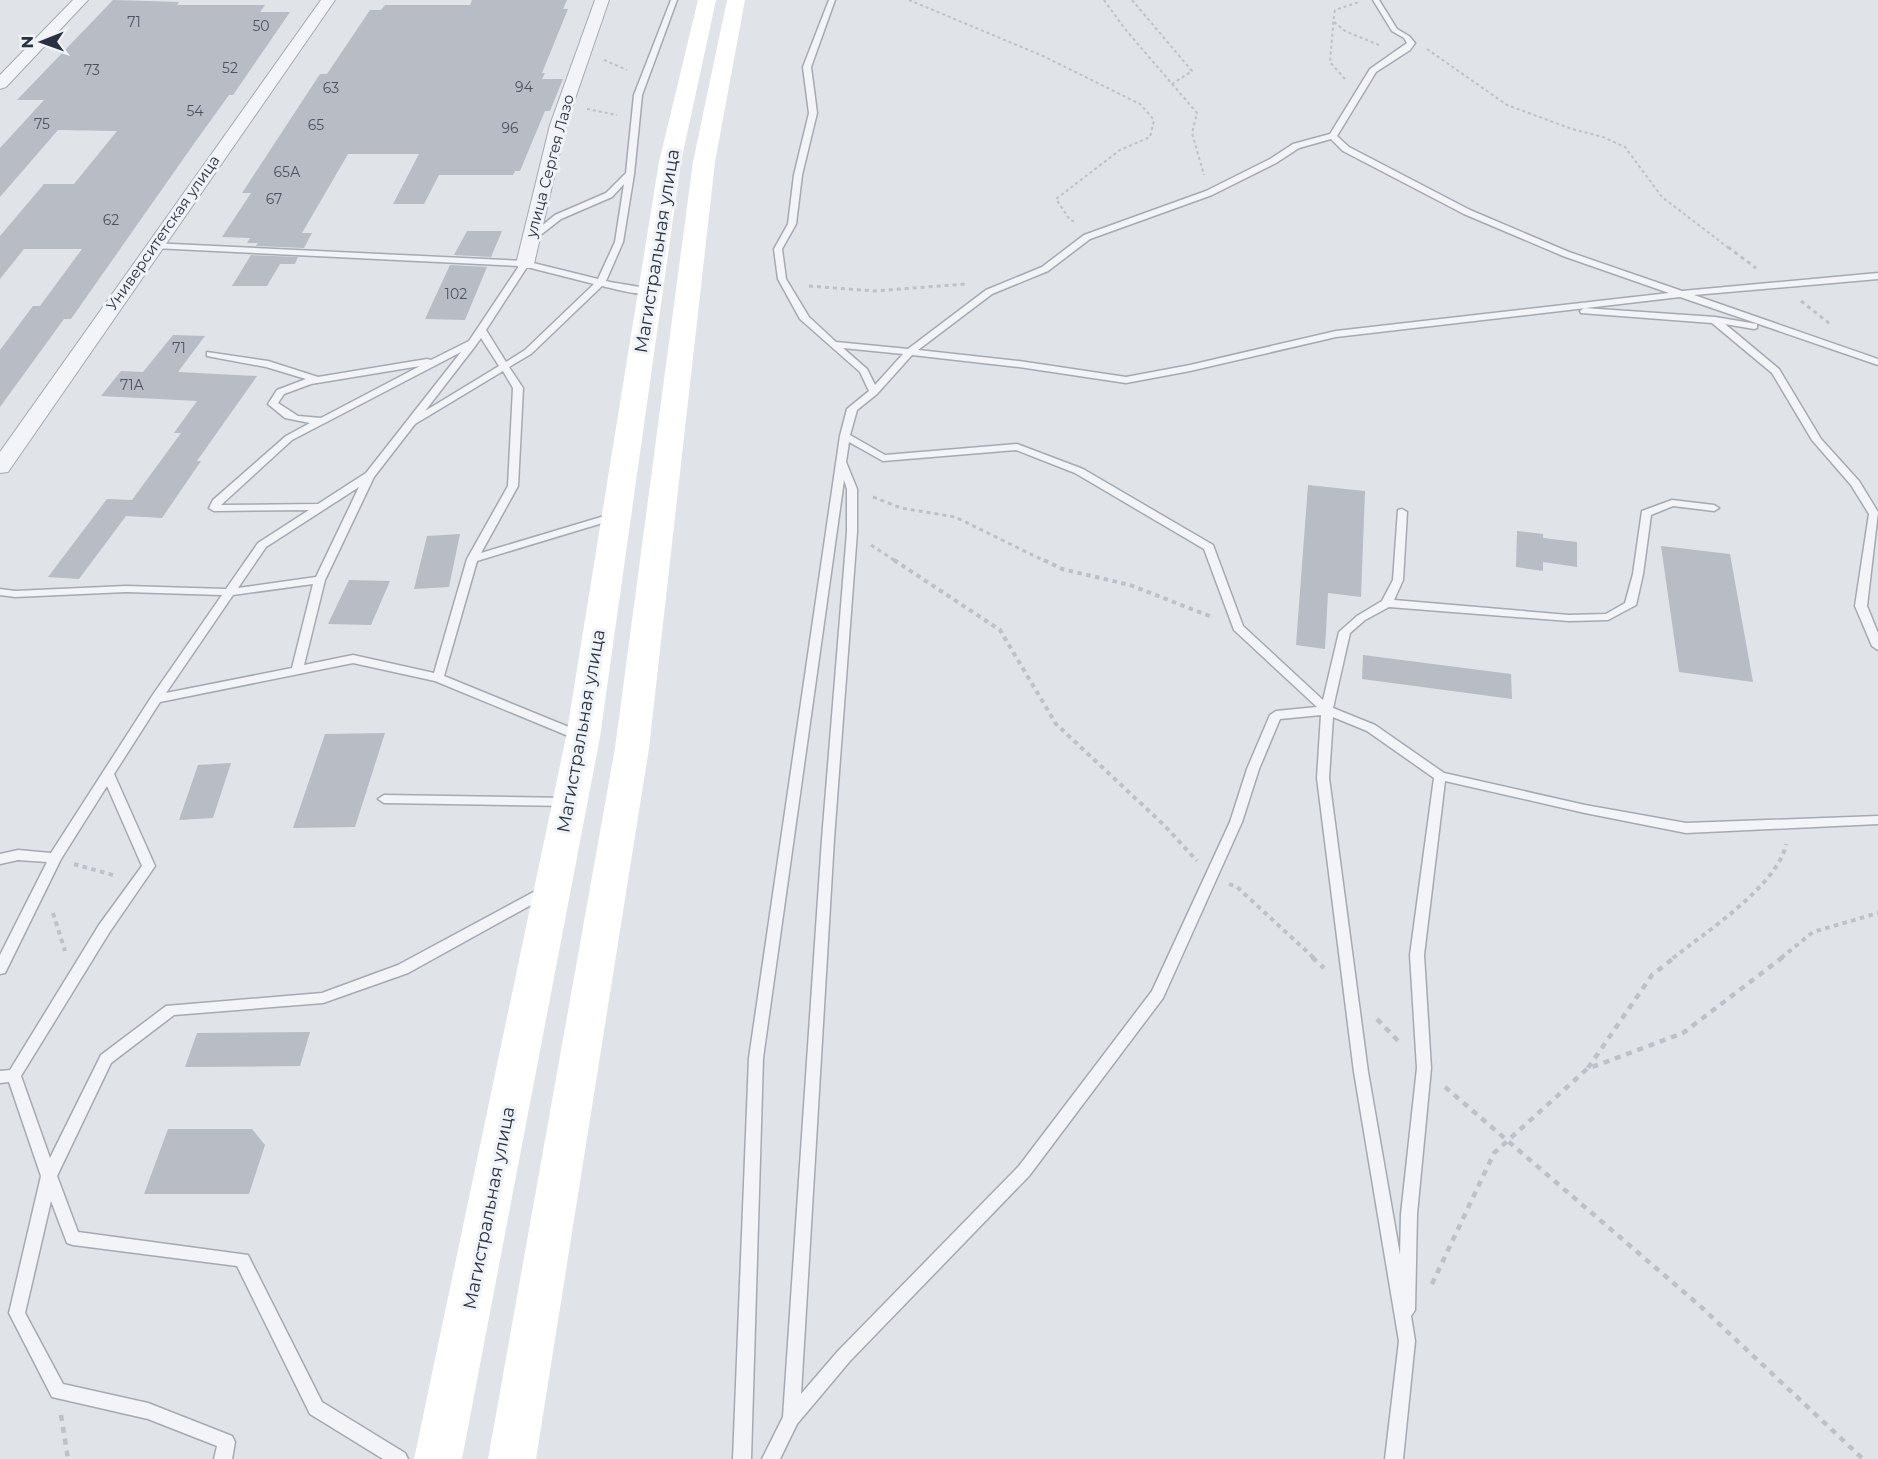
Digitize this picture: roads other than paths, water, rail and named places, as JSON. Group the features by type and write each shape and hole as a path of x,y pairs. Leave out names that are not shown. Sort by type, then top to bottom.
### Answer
{"main road":[{"name":"Магистральная улица","path":"438,1459 583,737 670,162 707,0"},
{"name":"Магистральная улица","path":"512,1459 632,748 704,162 736,0"}],"street":[{"path":"0,84 81,0"},
{"name":"Университетская улица","path":"0,467 328,0"},
{"name":"улица Сергея Лазо","path":"525,264 565,106 602,0"}],"lane":[{"path":"409,424 528,352 601,282 619,242 630,174 638,95 674,0"},
{"path":"832,0 807,67 813,113 798,175 792,224 778,249 782,279 805,319 864,371 874,392"},
{"path":"742,1459 756,1058 845,436 852,409 874,392 910,352 989,292 1044,269 1087,237 1209,193 1273,161 1296,146 1333,136 1373,71 1400,54 1411,43 1407,37 1394,30 1376,0"},
{"path":"1333,136 1346,149 1467,212 1566,254 1878,362"},
{"path":"531,238 558,217 609,195 630,174"},
{"path":"154,245 525,264 627,290 650,291"},
{"path":"297,670 320,579 370,475 473,343 525,264"},
{"path":"832,344 1019,364 1126,380 1190,368 1336,334 1679,294 1878,276"},
{"path":"1544,310 1714,320 1785,331"},
{"path":"1714,320 1776,371 1817,440 1855,483 1874,514 1861,606 1878,646"},
{"path":"438,678 472,559 513,486 518,388 481,330"},
{"path":"320,507 214,508 217,502 289,438 473,343"},
{"path":"210,354 268,364 316,380"},
{"path":"323,420 304,421 287,417 273,404 280,392 316,380 438,361"},
{"path":"845,436 883,458 1017,447 1079,471 1209,546 1238,627 1327,710 1371,728 1440,776 1585,809 1686,828 1875,819"},
{"path":"790,1418 828,839 852,532 852,489 842,461"},
{"path":"0,969 55,858 156,699 262,545 370,475"},
{"path":"1387,603 1569,618 1608,617 1630,605 1638,574 1646,513 1672,503 1714,508"},
{"path":"1402,512 1398,580 1387,603 1361,618 1345,632 1327,710 1323,778 1361,1071 1407,1341"},
{"path":"472,559 616,516"},
{"path":"0,592 15,594 126,589 230,592 320,579"},
{"path":"156,699 353,659 438,678 583,737"},
{"path":"771,1459 790,1418 843,1356 1024,1171 1158,994 1236,822 1253,769 1276,715 1327,710"},
{"path":"108,774 149,866 104,929 7,1077 73,1238 242,1260 316,1408 399,1459"},
{"path":"1394,1459 1407,1341 1408,1214 1424,1068 1418,955 1440,776"},
{"path":"384,799 570,802"},
{"path":"0,859 18,855 55,858"},
{"path":"223,1459 226,1442 148,1411 58,1391 17,1313 49,1176 106,1059 171,1010 323,998 403,969 553,887"}]}
